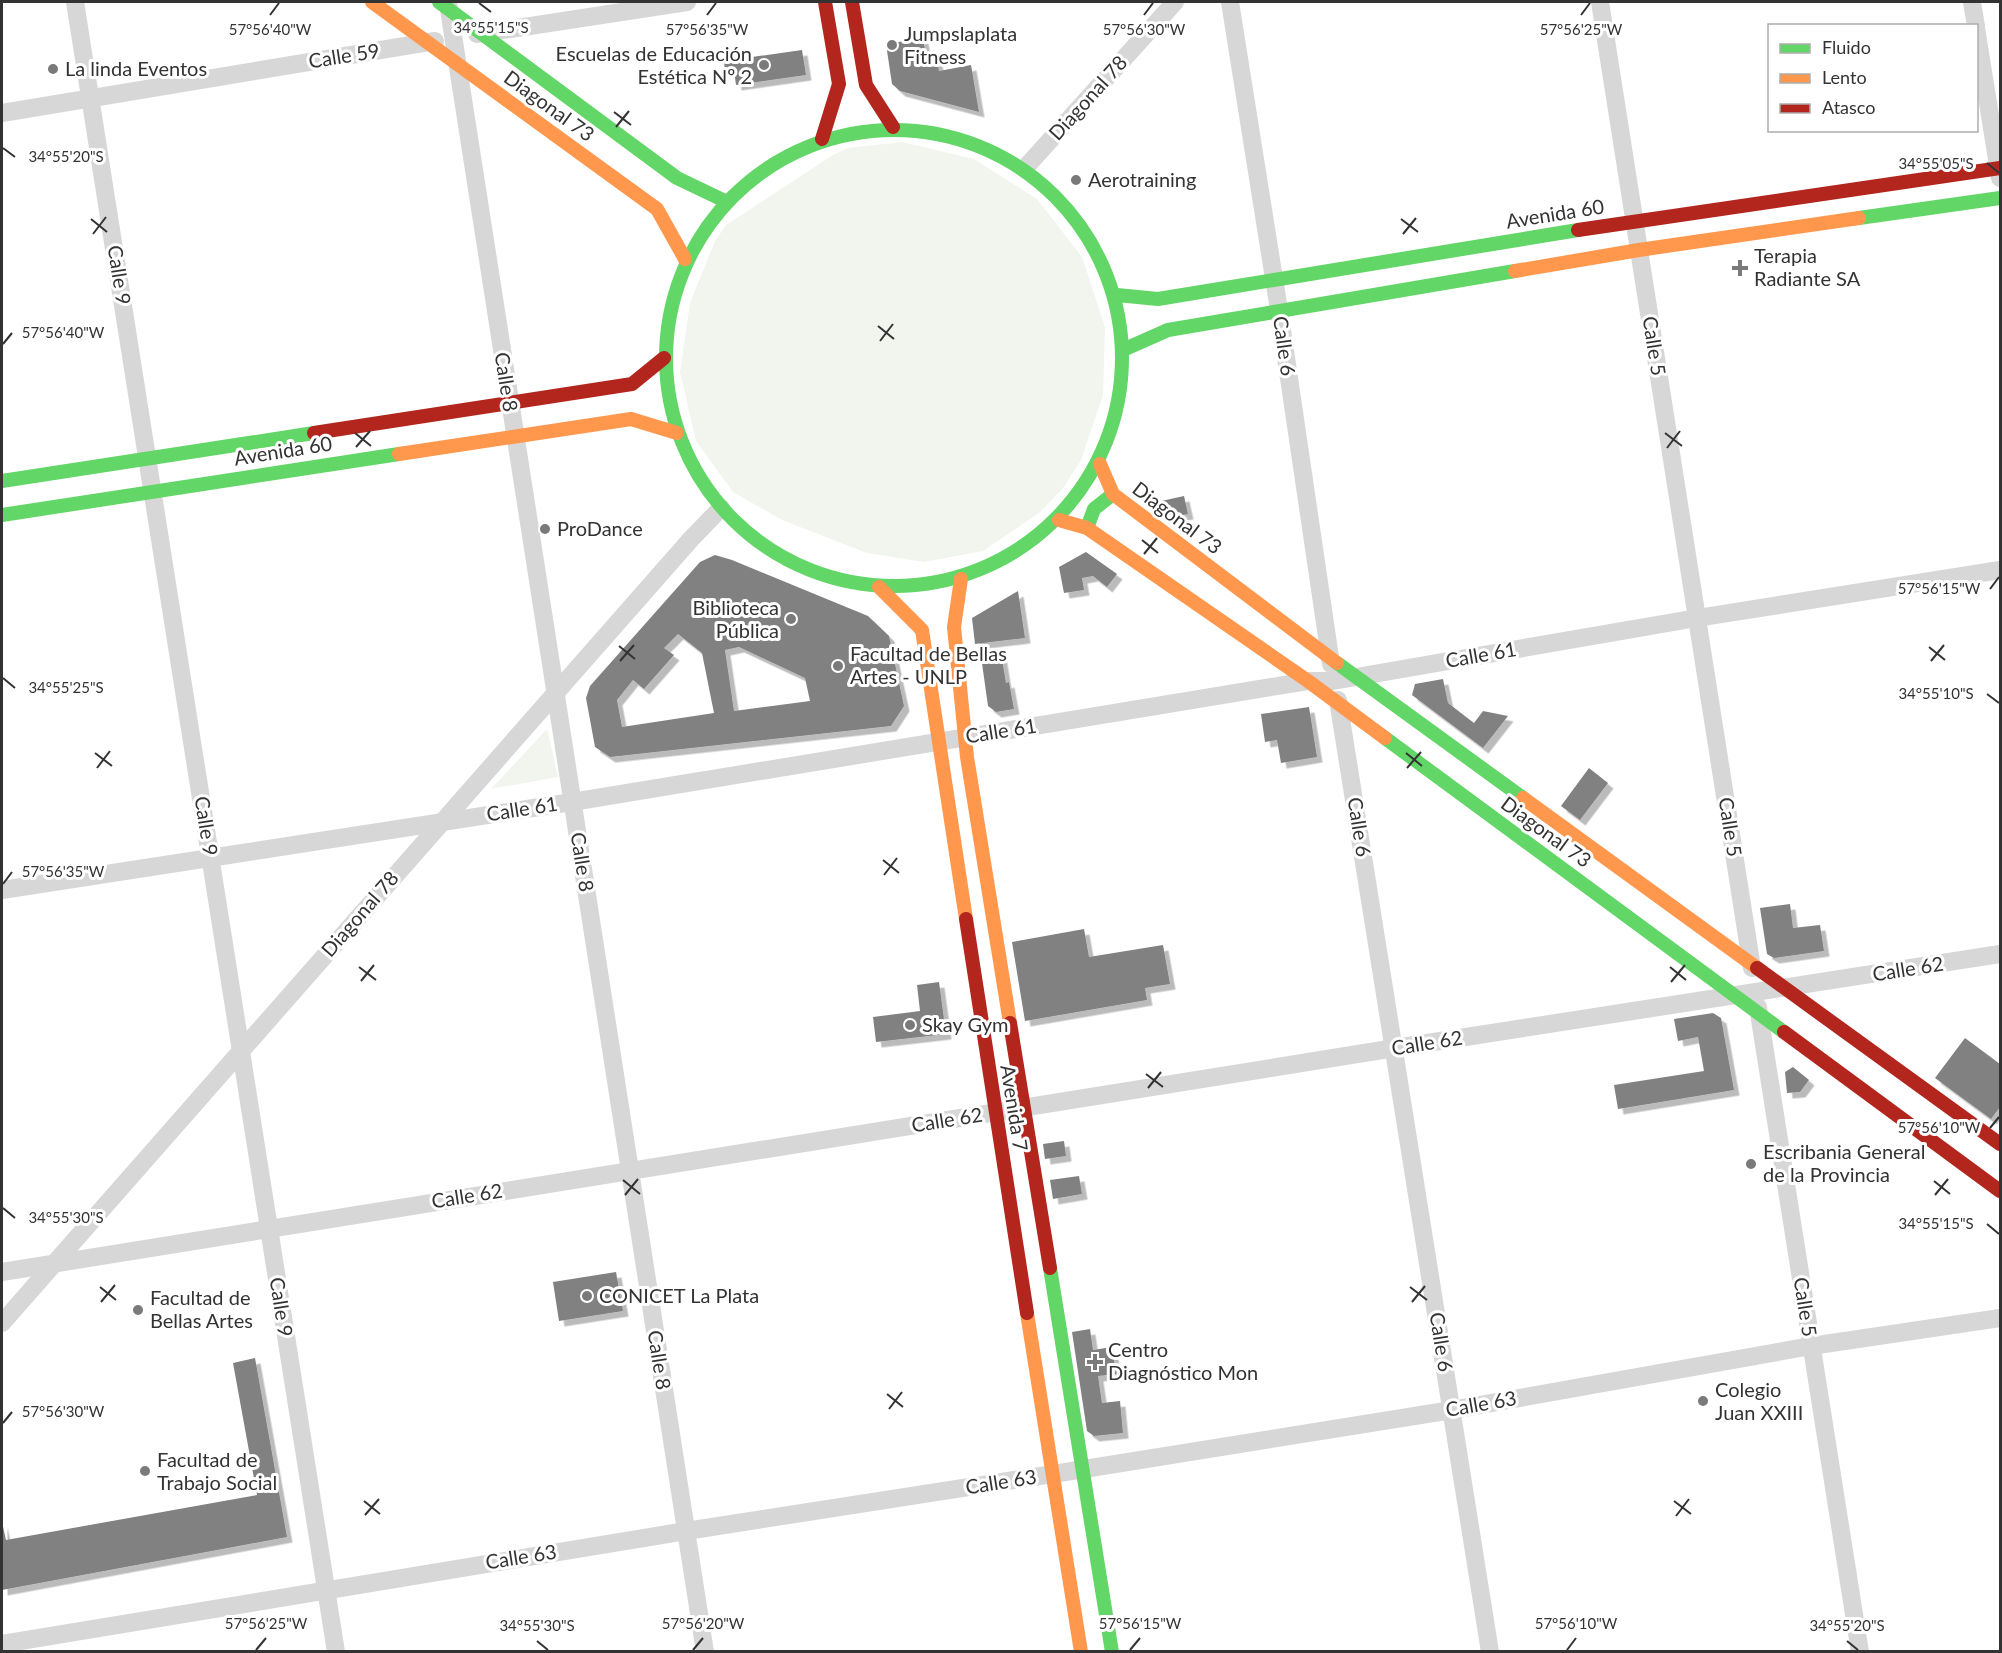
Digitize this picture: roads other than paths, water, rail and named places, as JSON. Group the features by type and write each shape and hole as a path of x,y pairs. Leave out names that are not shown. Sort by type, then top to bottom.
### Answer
{"main road":[{"name":"Diagonal 73","path":"372,2 657,209 685,259"},
{"path":"822,139 839,84 825,2"},
{"path":"852,2 866,85 894,127"},
{"name":"Diagonal 73","path":"445,4 675,190 725,201"},
{"path":"894,127 954,135 1025,168 1086,229 1117,295 1125,349 1100,464 1079,498 1059,520 961,579 879,588 836,580 796,565 761,545 721,508 708,492 677,433 664,358 685,259 706,224 725,201 732,194 822,139 894,127"},
{"name":"Avenida 60","path":"1117,295 1158,298 1634,221 2000,171"},
{"path":"657,209 675,190"},
{"path":"1125,349 1162,322 1279,310 1639,250 2001,198"},
{"path":"1158,298 1162,322"},
{"name":"Avenida 60","path":"2,482 632,384 664,358"},
{"name":"Avenida 60","path":"2,515 514,435 631,419 677,433"},
{"name":"Diagonal 73","path":"1100,464 1113,494 1330,659 2001,1144"},
{"path":"1087,528 1094,509 1113,494"},
{"name":"Diagonal 73","path":"1059,520 1087,528 1308,681 2001,1191"},
{"name":"Avenida 7","path":"961,579 954,627 965,736 1112,1652"},
{"name":"Avenida 7","path":"879,588 922,630 995,1112 1081,1652"}],"street":[{"name":"Calle 9","path":"75,2 336,1652"},
{"name":"Calle 59","path":"2,113 482,33 687,2"},
{"name":"Diagonal 78","path":"1025,168 1175,2"},
{"name":"Calle 6","path":"1230,2 1279,310 1333,681 1339,704 1395,1048 1490,1652"},
{"name":"Calle 5","path":"1600,2 1860,1652"},
{"path":"1972,2 1976,24"},
{"name":"Calle 8","path":"445,4 453,39 705,1652"},
{"path":"1978,39 2000,171"},
{"name":"Diagonal 78","path":"2,1323 441,822 721,508"},
{"name":"Calle 61","path":"2,890 573,802 1308,681 1333,681 1697,618 2001,570"},
{"name":"Calle 62","path":"2,1272 1024,1107 2001,954"},
{"name":"Calle 63","path":"2,1644 686,1530 1083,1470 1452,1410 1811,1346 2001,1317"}],"place":[{"name":"Jumpslaplata Fitness","path":"892,45"},
{"name":"Escuelas de Educación Estética Nº 2","path":"764,65"},
{"name":"La linda Eventos","path":"53,69"},
{"name":"Aerotraining","path":"1076,180"},
{"name":"Terapia Radiante SA","path":"1740,268"},
{"name":"ProDance","path":"545,529"},
{"name":"Biblioteca Pública","path":"791,619"},
{"name":"Facultad de Bellas Artes - UNLP","path":"838,666"},
{"name":"Skay Gym","path":"910,1025"},
{"name":"Escribania General de la Provincia","path":"1751,1164"},
{"name":"CONICET La Plata","path":"587,1296"},
{"name":"Facultad de Bellas Artes","path":"138,1310"},
{"name":"Centro Diagnóstico Mon","path":"1095,1362"},
{"name":"Colegio Juan XXIII","path":"1703,1401"},
{"name":"Facultad de Trabajo Social","path":"145,1471"}]}
